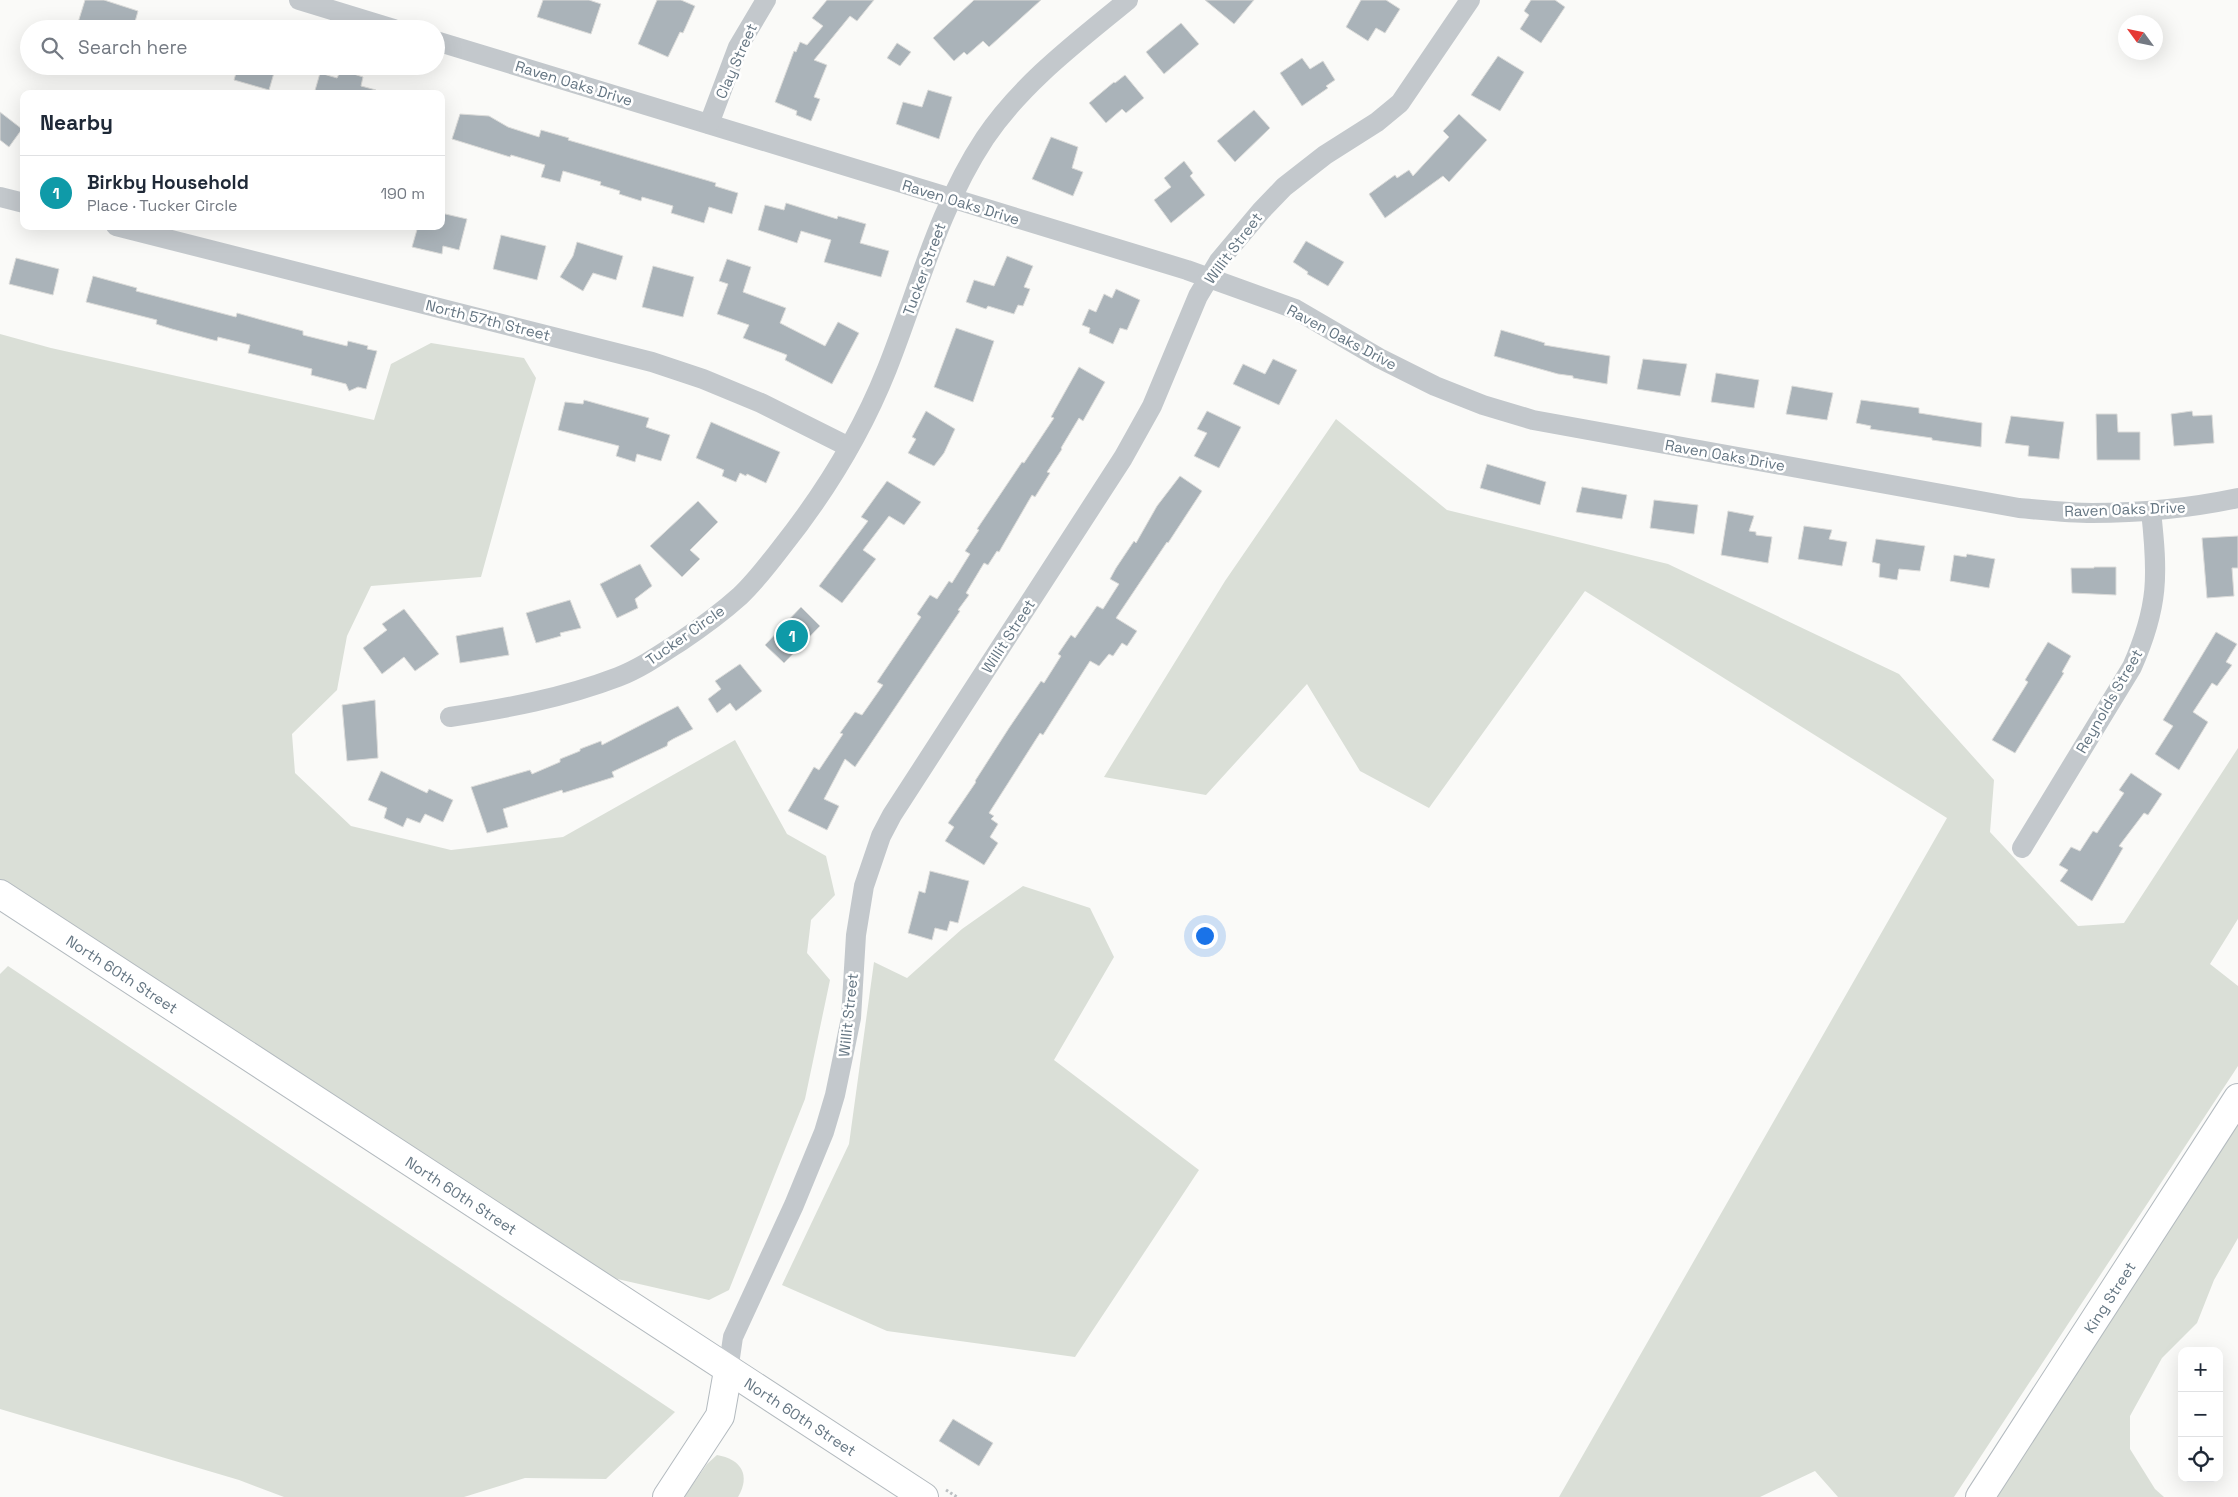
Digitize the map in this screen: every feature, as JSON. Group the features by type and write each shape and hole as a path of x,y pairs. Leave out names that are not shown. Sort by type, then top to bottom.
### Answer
{"main road":[{"name":"North 60th Street","path":"0,894 924,1497"},
{"name":"King Street","path":"1980,1497 2238,1098"},
{"path":"667,1497 720,1416 728,1370"}],"street":[{"path":"299,0 365,20"},
{"name":"Clay Street","path":"709,124 738,47 766,0"},
{"name":"Tucker Street","path":"849,447 886,370 940,223 964,171 987,136 1021,94 1051,64 1128,0"},
{"name":"Willit Street","path":"728,1370 733,1337 794,1205 824,1132 835,1095 851,1018 856,935 864,886 881,836 892,815 1123,458 1152,406 1198,296 1208,278 1261,210 1284,187 1325,155 1377,122 1400,103 1470,0"},
{"name":"Raven Oaks Drive","path":"445,44 1188,270 1294,309 1379,358 1435,386 1483,405 1533,420 2019,508 2091,513 2151,511 2195,507 2238,498"},
{"path":"0,197 20,202"},
{"name":"North 57th Street","path":"132,230 652,362 703,379 761,403 849,447"},
{"name":"Tucker Circle","path":"450,717 536,703 569,694 620,676 665,652 713,619 759,576 803,520 839,467 849,447"},
{"name":"Reynolds Street","path":"2022,848 2132,667 2144,640 2156,588 2156,558 2151,511"}],"shaded area":[{"path":"0,334 51,348 374,420 391,364 431,343 524,358 536,378 481,577 371,586 347,636 337,690 292,734 295,773 351,826 451,850 563,837 735,740 787,834 826,856 835,895 811,920 807,953 830,980 805,1099 729,1290 709,1300 613,1278 0,882"},
{"path":"1336,419 1447,510 1668,564 1899,674 1994,780 1990,832 2078,926 2124,923 2238,748 2238,919 2210,964 2238,986 2238,1066 1954,1497 1838,1497 1815,1471 1760,1497 1559,1497 1947,818 1585,591 1429,808 1360,771 1307,684 1206,795 1104,777 1225,581"},
{"path":"1023,886 1090,908 1114,957 1054,1060 1199,1170 1075,1357 887,1331 782,1285 849,1144 874,962 907,978 962,929"},
{"path":"8,966 675,1412 606,1479 525,1478 464,1497 284,1497 239,1480 0,1409 0,974"},
{"path":"2238,1120 2238,1238 2214,1280 2197,1323 2162,1358 2130,1416 2130,1449 2155,1489 2164,1497 1992,1497"},
{"path":"717,1455 732,1460 741,1469 744,1482 738,1497 684,1497 707,1464"}],"building":[{"path":"85,0 104,0 138,11 136,20 79,20"},
{"path":"543,0 589,0 601,4 591,34 537,17"},
{"path":"657,0 681,0 695,6 683,33 680,32 668,57 638,44"},
{"path":"827,0 874,0 857,21 850,16 814,60 827,65 814,97 820,99 811,121 796,115 797,111 775,102 794,51 796,52 800,42 807,45 823,26 812,18"},
{"path":"974,0 1041,0 989,47 983,41 967,55 964,52 954,61 933,38"},
{"path":"1205,0 1254,0 1234,24"},
{"path":"1361,0 1386,0 1400,9 1385,33 1376,28 1368,41 1346,27"},
{"path":"1531,0 1555,0 1565,7 1541,43 1520,29 1529,15 1524,11"},
{"path":"1181,23 1199,44 1164,74 1146,52"},
{"path":"897,43 911,52 900,66 887,58"},
{"path":"1498,56 1524,72 1500,111 1471,95"},
{"path":"1302,58 1310,69 1323,61 1335,80 1326,86 1328,88 1302,106 1280,73"},
{"path":"235,75 273,75 269,90 234,80"},
{"path":"319,75 337,78 338,75 357,75 363,77 361,86 376,90 315,90"},
{"path":"1125,75 1144,98 1126,113 1122,109 1106,123 1089,103"},
{"path":"928,90 952,97 939,139 896,124 903,102 922,107"},
{"path":"1254,110 1270,128 1235,162 1217,141"},
{"path":"0,112 20,127 20,132 9,147 0,140"},
{"path":"460,114 489,116 508,127 539,137 541,130 569,138 568,140 716,183 715,186 738,193 732,214 709,207 704,223 671,213 673,206 642,197 641,201 619,194 620,191 600,185 601,182 563,171 560,182 541,177 545,165 511,155 510,157 452,139"},
{"path":"1459,114 1487,140 1449,182 1443,176 1385,218 1369,194 1395,175 1397,178 1409,170 1413,176 1449,137 1443,131"},
{"path":"1051,137 1078,147 1072,168 1083,172 1073,196 1032,179"},
{"path":"1184,161 1193,173 1190,176 1205,195 1171,223 1154,200 1171,187 1164,178"},
{"path":"786,203 837,219 838,216 866,224 860,243 889,251 881,277 824,262 831,240 801,231 797,243 758,230 765,205 784,210"},
{"path":"445,214 467,219 459,250 443,246 442,254 412,247 417,230 445,230"},
{"path":"501,235 546,246 537,280 493,269"},
{"path":"1306,241 1344,262 1328,286 1307,274 1308,272 1293,262"},
{"path":"577,242 623,256 616,280 593,273 583,291 560,277 573,256"},
{"path":"1007,256 1033,266 1024,287 1030,289 1023,306 1018,305 1014,314 988,306 986,309 966,302 974,280 994,286"},
{"path":"16,258 59,269 53,295 9,284"},
{"path":"727,259 751,267 743,292 786,308 780,323 825,346 838,322 859,333 832,384 785,360 787,355 743,338 749,325 717,314 728,284 719,281"},
{"path":"653,266 694,277 683,317 642,307"},
{"path":"93,276 137,288 136,291 236,317 237,313 303,331 303,335 347,346 348,341 368,346 367,349 377,351 366,389 358,387 349,391 346,384 311,375 312,369 248,353 250,345 218,337 217,341 156,324 157,320 86,302"},
{"path":"1116,289 1140,300 1127,330 1120,328 1113,344 1089,333 1090,328 1082,325 1089,309 1096,312 1104,294 1112,298"},
{"path":"956,328 994,341 973,402 934,387"},
{"path":"1501,330 1545,343 1544,345 1610,356 1607,384 1573,378 1573,376 1558,374 1494,356"},
{"path":"1273,359 1297,370 1279,405 1233,384 1243,364 1265,374"},
{"path":"1643,359 1687,364 1680,396 1637,389"},
{"path":"1079,367 1105,382 1083,421 1079,418 1047,472 1050,473 1035,497 1032,495 999,552 997,551 988,565 984,563 966,593 969,595 958,610 960,611 855,767 845,759 824,799 839,806 827,830 788,811 814,767 819,770 843,734 840,733 855,712 862,715 883,685 877,682 921,617 917,614 930,595 937,599 949,581 952,583 970,554 965,551 979,530 977,529 1054,418 1051,417"},
{"path":"1716,373 1759,380 1754,408 1711,402"},
{"path":"1792,386 1833,393 1827,420 1786,414"},
{"path":"584,400 649,418 646,427 670,435 661,461 637,454 635,462 616,456 619,446 558,430 565,402 583,404"},
{"path":"1861,400 1919,408 1919,413 1982,423 1981,447 1870,429 1871,426 1856,423"},
{"path":"926,411 955,429 944,453 934,466 908,453 916,439 912,437"},
{"path":"1207,411 1241,427 1219,468 1194,456 1207,433 1197,429"},
{"path":"2192,411 2193,416 2212,415 2214,443 2174,446 2171,414"},
{"path":"2096,414 2117,414 2118,432 2140,432 2140,460 2097,460"},
{"path":"2011,416 2064,422 2059,459 2028,456 2029,446 2005,443"},
{"path":"711,422 780,452 766,483 747,474 746,476 740,473 736,482 722,476 724,470 696,458"},
{"path":"1487,464 1546,482 1540,505 1480,488"},
{"path":"1180,476 1202,491 1116,618 1137,631 1127,646 1122,643 1113,656 1109,654 1099,666 1090,661 1043,735 1040,733 989,813 994,816 991,819 998,824 990,837 998,843 984,865 945,841 954,827 948,823 1041,681 1044,683 1061,656 1058,654 1071,635 1075,638 1097,606 1103,609 1119,584 1110,579 1116,568 1134,541 1136,543 1157,506"},
{"path":"887,481 921,502 904,525 889,516 863,550 876,559 842,603 819,586 868,521 861,517"},
{"path":"1582,487 1627,495 1622,519 1576,512"},
{"path":"1654,500 1698,505 1694,534 1650,528"},
{"path":"698,501 718,522 690,550 700,559 682,577 650,546"},
{"path":"1728,511 1754,516 1749,531 1756,532 1756,535 1772,537 1768,563 1721,555"},
{"path":"1804,526 1832,530 1829,539 1847,542 1842,566 1798,559"},
{"path":"2238,536 2238,568 2232,568 2234,596 2207,598 2202,538"},
{"path":"1876,539 1925,546 1920,571 1899,569 1897,580 1879,577 1880,564 1872,562"},
{"path":"1967,554 1995,559 1989,588 1950,581 1954,555 1966,557"},
{"path":"640,564 652,586 635,599 638,608 617,618 600,584"},
{"path":"2116,567 2116,595 2072,593 2071,568"},
{"path":"570,600 581,628 560,633 561,636 536,643 526,613"},
{"path":"801,607 820,626 784,663 765,645"},
{"path":"404,609 439,654 415,671 404,657 382,674 363,648 387,630 382,624"},
{"path":"503,627 509,655 460,663 456,636"},
{"path":"2216,632 2237,644 2226,662 2232,665 2217,686 2212,683 2193,712 2208,722 2179,770 2155,754 2173,726 2163,720"},
{"path":"2048,642 2071,656 2062,672 2064,673 2015,753 1992,740 2028,682 2025,680"},
{"path":"740,664 762,691 736,711 730,703 717,713 708,699 721,689 715,681"},
{"path":"375,700 378,758 347,761 342,705"},
{"path":"678,706 693,729 668,742 667,746 612,772 614,777 563,793 562,790 503,809 508,827 487,833 471,787 530,770 532,774 560,762 560,759 580,751 580,749 601,741 602,745"},
{"path":"381,771 427,793 429,789 453,800 443,822 425,814 420,823 407,818 403,827 384,818 387,808 368,800"},
{"path":"2131,773 2162,794 2148,815 2144,813 2119,846 2123,848 2092,901 2060,881 2068,870 2059,865 2071,847 2080,851 2093,831 2097,833 2124,793 2119,790"},
{"path":"930,871 969,881 958,923 950,921 947,931 935,928 932,940 908,933 919,891 925,893"},
{"path":"953,1419 993,1443 979,1466 939,1441"}],"place":[{"name":"Birkby Household","path":"792,636"}]}
